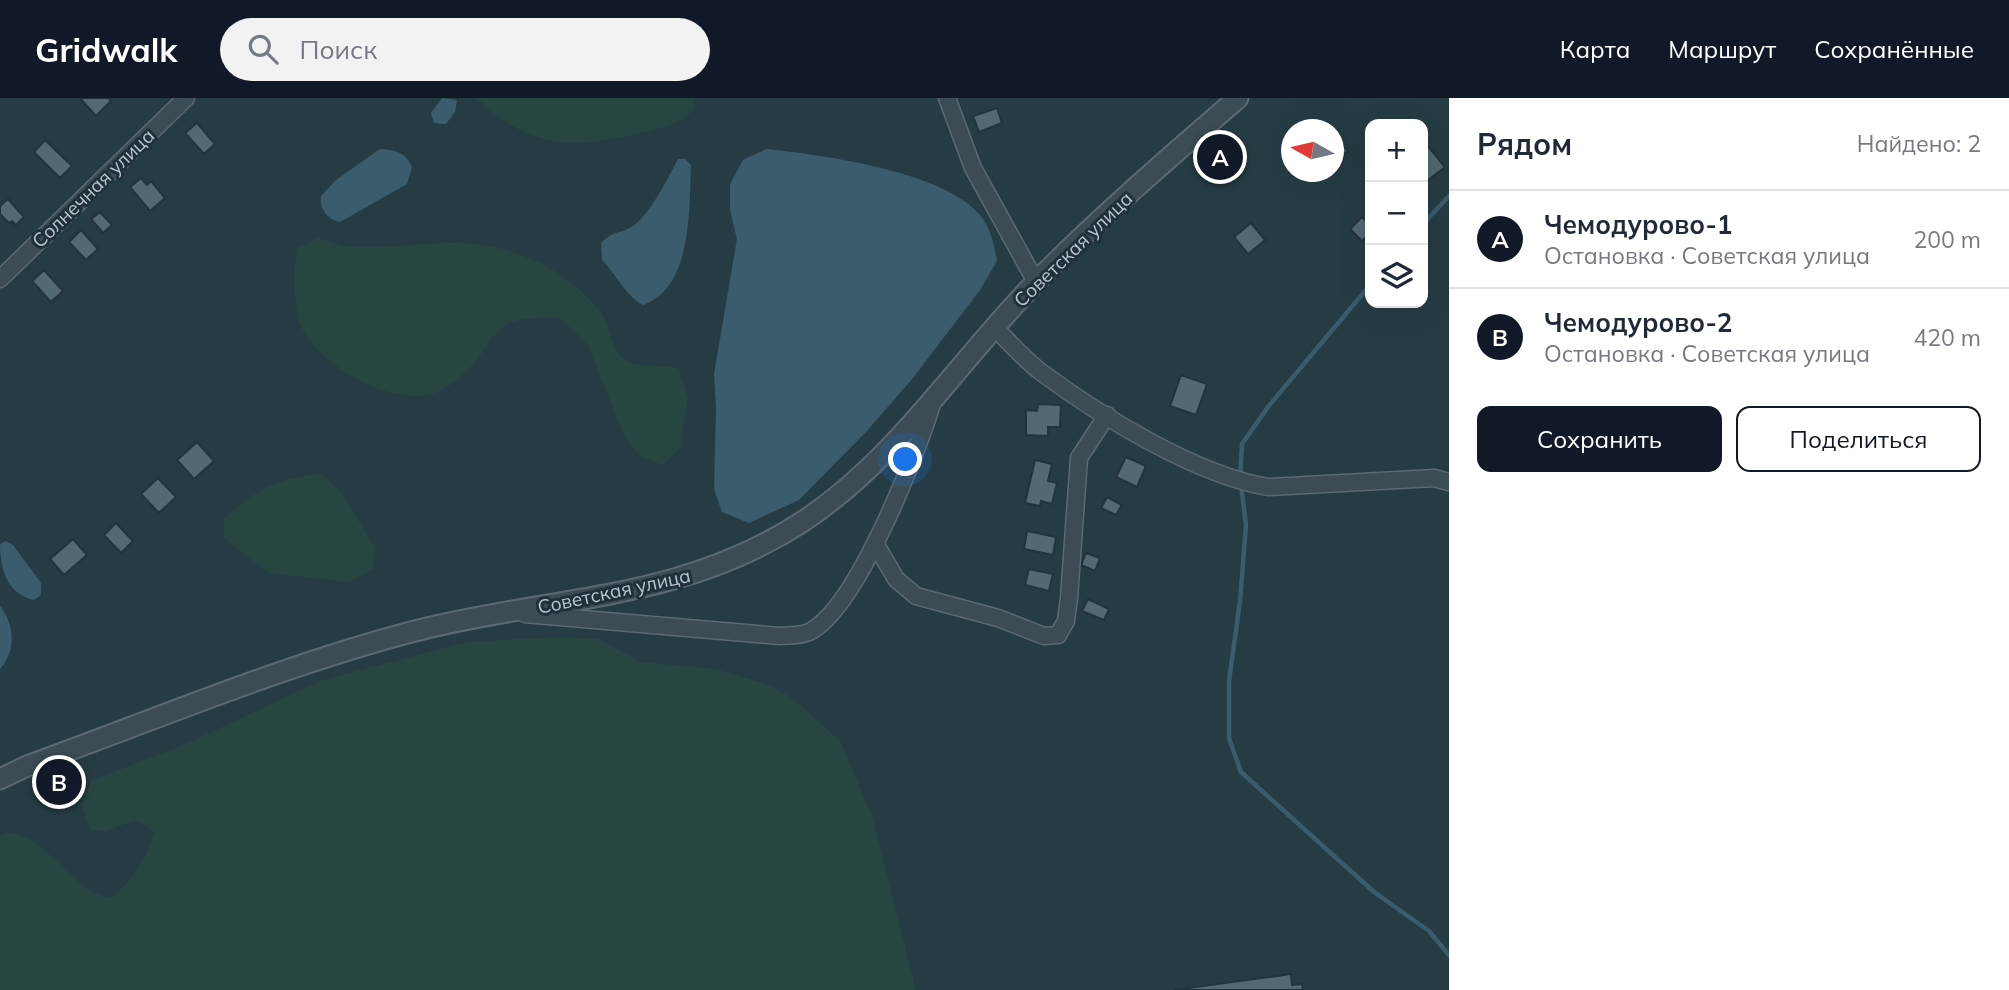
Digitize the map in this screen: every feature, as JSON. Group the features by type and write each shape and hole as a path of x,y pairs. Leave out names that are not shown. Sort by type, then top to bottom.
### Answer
{"street":[{"name":"Солнечная улица","path":"0,279 186,98"},
{"path":"947,98 973,168 1035,282"},
{"name":"Советская улица","path":"0,779 27,766 325,657 420,629 661,585 704,571 761,546 805,520 858,477 935,396 1035,282 1238,98"},
{"path":"995,328 1040,371 1107,415 1200,466 1237,480 1268,487 1434,478 1449,482"},
{"path":"510,612 779,636 810,633 831,615 875,542 919,450 935,396"},
{"path":"875,542 896,579 916,596 998,618 1044,636 1058,635 1066,621 1069,598 1079,458 1107,415"}],"green space":[{"path":"476,98 694,98 694,109 675,123 660,128 612,139 570,143 532,135 514,127"},
{"path":"318,238 354,247 476,244 518,254 552,270 573,284 600,311 621,357 639,365 679,369 688,398 680,448 663,465 640,456 624,435 588,345 559,317 522,319 505,325 461,376 443,389 426,395 405,395 361,381 322,355 308,339 300,323 295,286 297,249"},
{"path":"322,474 341,492 375,548 372,569 349,582 269,573 224,538 224,518 247,500 280,482"},
{"path":"560,637 598,639 641,662 715,669 770,685 796,701 840,741 872,816 916,990 0,990 0,837 3,834 18,835 31,840 81,884 95,893 111,898 138,868 155,832 135,820 106,831 90,829 81,805 91,781 188,743 323,680 467,642"}],"water":[{"path":"442,98 457,100 455,112 446,124 434,123 431,113"},
{"path":"380,149 395,151 406,158 412,167 407,184 340,222 332,219 323,209 321,196 336,180"},
{"path":"766,149 849,161 911,176 939,187 962,200 984,220 997,261 980,290 913,378 865,433 799,500 749,523 722,512 714,489 714,374 737,239 730,210 730,184 743,160"},
{"path":"678,159 685,159 691,165 685,244 680,264 671,282 659,296 643,305 626,290 602,260 601,243 637,223 657,196"},
{"path":"5,541 13,545 41,583 41,595 34,600 17,592 7,579 0,553 0,544"},
{"path":"0,606 5,613 12,637 9,654 0,669"}],"building":[{"path":"80,98 108,98 111,101 96,116"},
{"path":"997,108 1002,123 979,132 973,116"},
{"path":"197,123 215,144 204,154 185,133"},
{"path":"45,140 72,166 60,178 34,152"},
{"path":"1428,146 1445,167 1428,180"},
{"path":"141,178 147,185 151,181 165,198 150,211 130,187"},
{"path":"8,199 24,217 16,225 12,221 9,223 0,214 0,206"},
{"path":"100,212 112,225 103,233 91,219"},
{"path":"1362,217 1365,220 1365,238 1362,241 1350,229"},
{"path":"1251,223 1265,240 1248,254 1234,237"},
{"path":"81,230 98,249 86,260 69,242"},
{"path":"44,270 63,291 51,302 32,281"},
{"path":"1181,375 1207,384 1196,415 1170,406"},
{"path":"1038,404 1061,405 1060,427 1048,427 1048,436 1026,435 1026,410 1037,411"},
{"path":"197,442 214,461 194,479 177,460"},
{"path":"1126,457 1146,466 1137,487 1116,477"},
{"path":"1035,460 1052,464 1048,481 1057,483 1052,504 1041,501 1040,506 1025,503"},
{"path":"158,478 176,497 159,513 141,494"},
{"path":"1107,497 1122,505 1116,515 1101,508"},
{"path":"116,523 133,541 121,553 104,535"},
{"path":"1027,531 1056,537 1053,555 1024,549"},
{"path":"73,539 87,555 64,575 50,559"},
{"path":"1086,553 1100,558 1095,571 1081,565"},
{"path":"1029,569 1053,574 1049,591 1025,585"},
{"path":"1088,599 1109,609 1104,620 1082,611"},
{"path":"1291,974 1292,985 1302,984 1303,990 1174,990"}],"waterway":[{"path":"1428,219 1449,196"},
{"path":"1240,477 1242,444 1268,407 1365,291"},
{"path":"1241,485 1246,525 1240,601 1229,681 1229,738 1241,772 1374,892 1429,931 1449,955"}],"place":[{"name":"Чемодурово-1","path":"1220,157"},
{"name":"Чемодурово-2","path":"59,782"}]}
